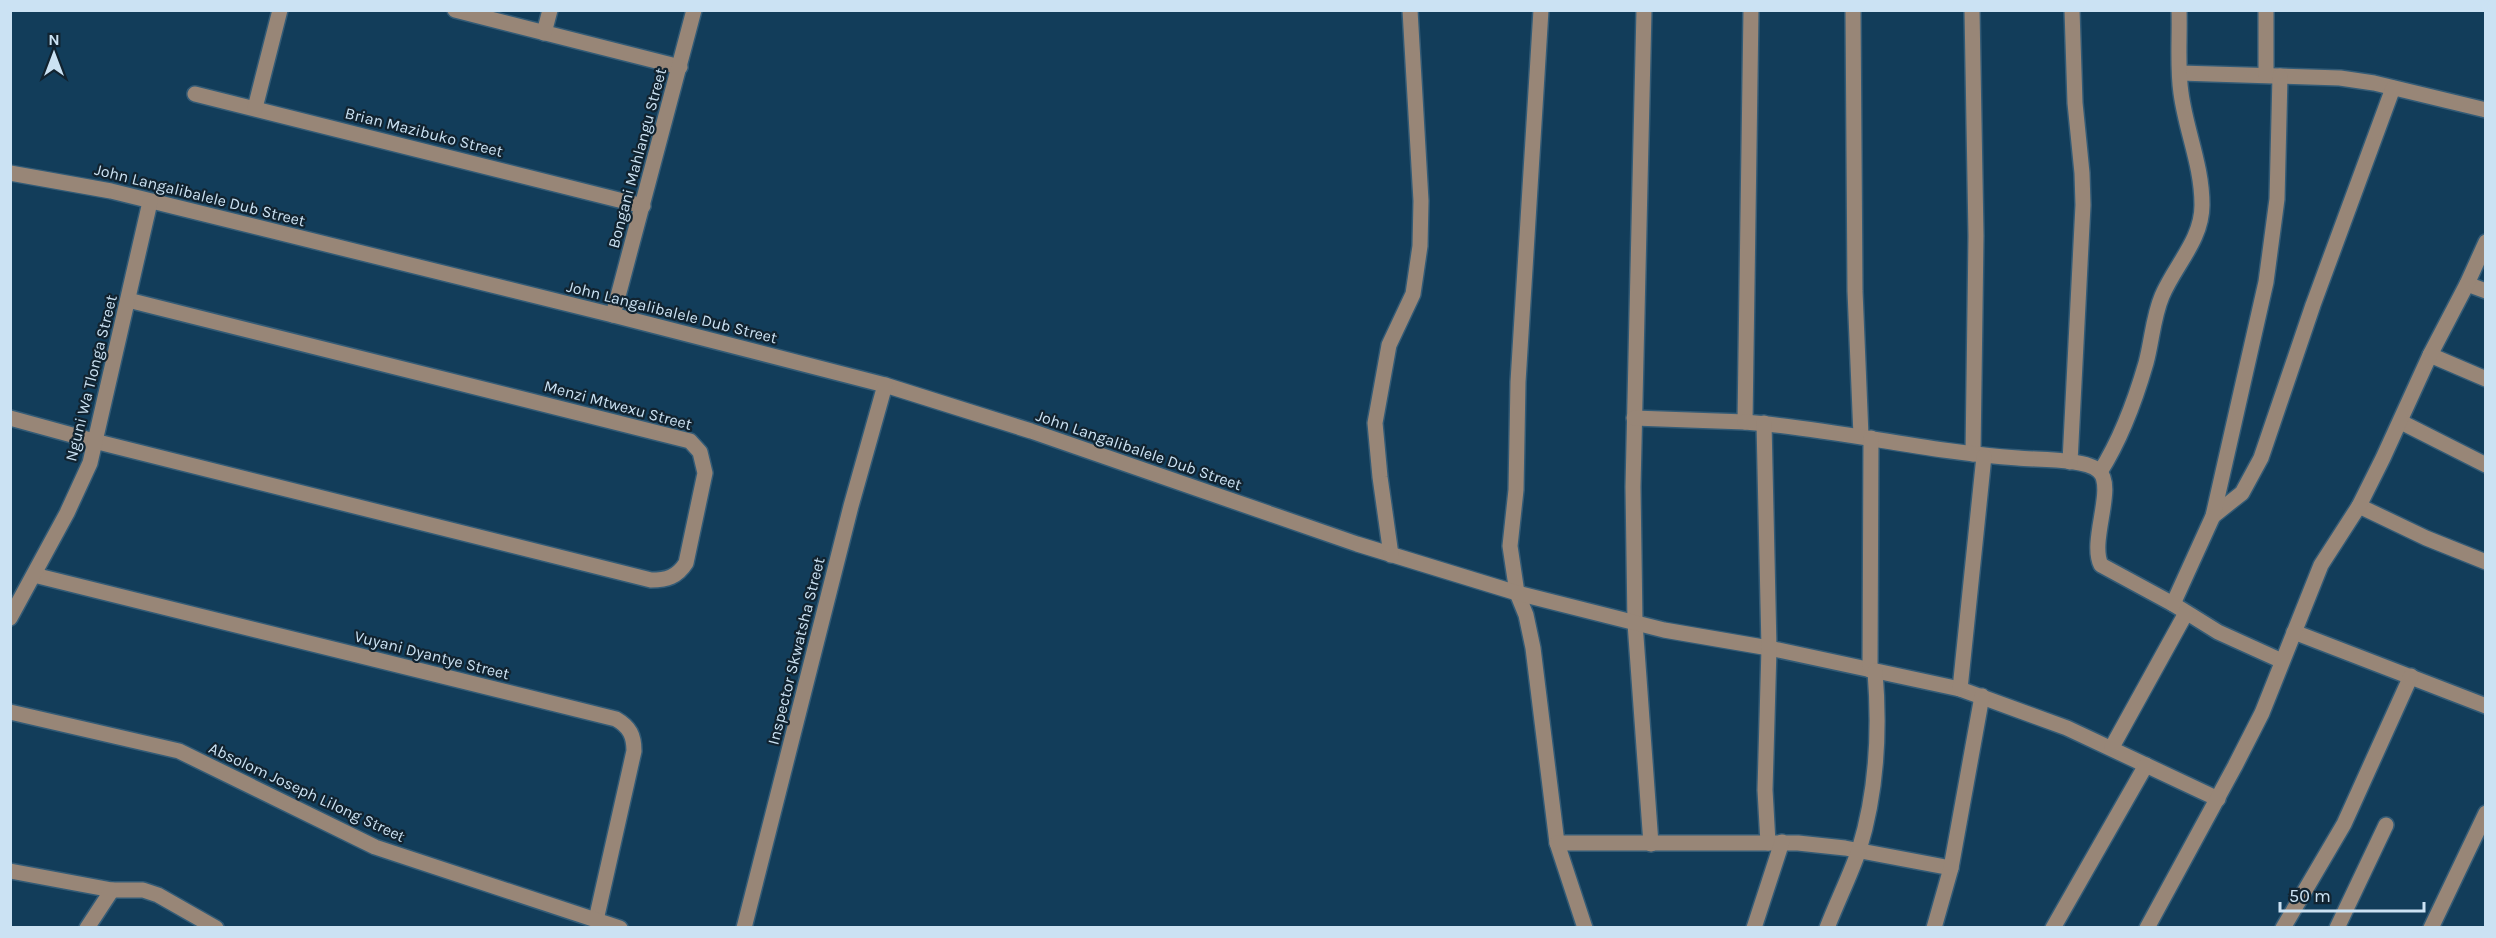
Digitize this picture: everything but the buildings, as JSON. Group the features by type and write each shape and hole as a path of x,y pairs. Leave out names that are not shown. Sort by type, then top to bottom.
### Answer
{"street":[{"path":"255,108 280,10"},
{"path":"455,10 680,67"},
{"path":"544,33 550,10"},
{"name":"Bongani Mahlangu Street","path":"613,315 694,10"},
{"path":"1391,555 1375,423 1389,345 1413,294 1420,246 1421,201 1410,10"},
{"path":"1541,10 1518,382 1516,490 1510,546 1517,593 1526,615 1533,648 1557,843 1585,927"},
{"path":"1644,10 1634,418 1635,623 1651,844"},
{"path":"1745,422 1751,10"},
{"path":"1827,927 1859,850 1875,771 1878,710 1873,671 1866,437 1855,291 1853,10"},
{"path":"1960,689 1978,455 1972,10"},
{"path":"2070,462 2083,205 2082,173 2074,103 2072,10"},
{"path":"2179,10 2180,91 2194,148 2201,190 2202,208 2199,228 2161,298 2146,362 2125,424 2118,442 2100,472 2104,488 2097,548 2101,565 2232,639 2282,661"},
{"path":"2173,604 2213,516 2266,282 2277,199 2273,75 2266,10"},
{"path":"2180,73 2340,78 2486,110"},
{"path":"2213,516 2242,493 2261,458 2313,305 2393,88"},
{"name":"Brian Mazibuko Street","path":"195,94 643,206"},
{"name":"John Langalibalele Dub Street","path":"10,173 75,183 613,315 885,385 1020,428 1357,544 1517,593 1635,623 1769,648 1960,689 2025,711 2112,747 2218,799"},
{"name":"Nguni Wa Tlonga Street","path":"10,618 85,476 150,202"},
{"path":"2147,927 2218,799 2262,713 2321,565 2359,506 2486,242"},
{"path":"2467,284 2486,291"},
{"name":"Menzi Mtwexu Street","path":"94,441 651,580 669,578 678,574 686,563 705,473 700,452 690,441 128,300"},
{"path":"2430,355 2486,379"},
{"name":"Inspector Skwatsha Street","path":"744,927 851,506 885,385"},
{"path":"10,418 94,441"},
{"path":"1634,418 1764,423 1978,455 2070,462 2085,465 2100,472"},
{"path":"2401,422 2486,465"},
{"path":"1754,927 1775,842 1765,789 1769,648 1764,423"},
{"path":"2359,506 2426,538 2486,562"},
{"name":"Vuyani Dyantye Street","path":"34,575 616,718 629,729 634,742 634,752 596,920"},
{"path":"2112,747 2186,613"},
{"path":"2294,632 2486,706"},
{"path":"2283,927 2344,824 2411,676"},
{"path":"1934,927 1952,868 1982,696"},
{"name":"Absolom Joseph Lilong Street","path":"10,712 178,751 375,847 620,927"},
{"path":"2053,927 2146,765"},
{"path":"2431,927 2486,813"},
{"path":"2337,927 2386,825"},
{"path":"1557,843 1775,842 1859,850 1952,868"},
{"path":"10,871 112,890 143,890 158,895 216,927"},
{"path":"87,927 112,890"}]}
